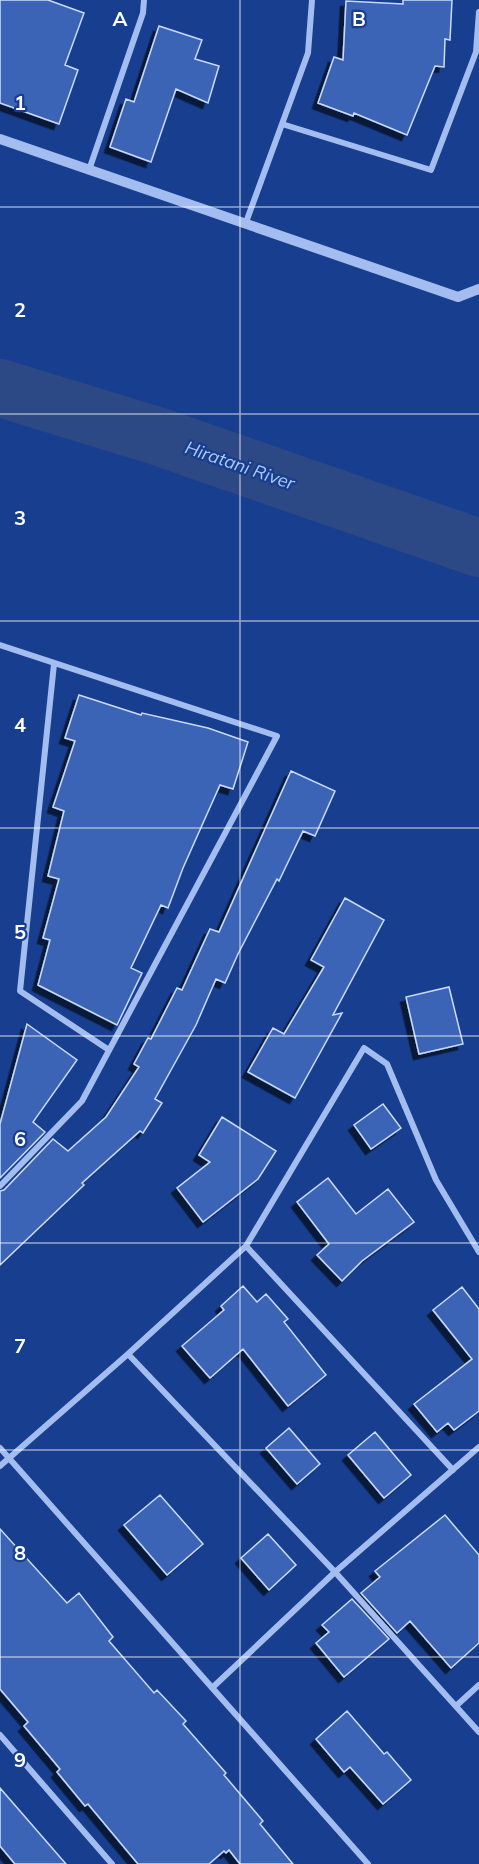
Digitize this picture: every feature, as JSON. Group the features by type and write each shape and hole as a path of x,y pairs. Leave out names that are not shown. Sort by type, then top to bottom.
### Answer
{"street":[{"path":"88,171 143,13 144,0"},
{"path":"245,225 308,53 312,0"},
{"path":"282,124 431,170 476,52 479,12"},
{"path":"0,139 458,297 479,289"},
{"path":"0,645 277,736 82,1101 0,1186"},
{"path":"54,664 20,992 109,1050"},
{"path":"0,1467 246,1246 364,1048 387,1064 436,1180 479,1252"},
{"path":"246,1246 453,1470"},
{"path":"128,1354 335,1572 479,1732"},
{"path":"212,1688 335,1572 479,1447"},
{"path":"0,1448 368,1864"},
{"path":"456,1706 479,1685"},
{"path":"0,1735 112,1864"}],"building":[{"path":"0,0 48,0 84,13 65,65 78,70 59,124 0,103"},
{"path":"403,0 452,0 450,40 445,39 444,67 435,66 407,135 354,113 353,116 318,103 334,57 343,60 346,1 403,4"},
{"path":"159,26 202,40 195,59 219,66 208,103 176,89 151,162 110,147 126,99 134,102"},
{"path":"79,695 141,715 142,713 208,728 248,742 233,789 220,785 168,908 161,905 131,968 142,973 117,1025 38,985 50,940 43,938 59,879 48,876 64,811 53,807 75,741 65,738"},
{"path":"291,771 335,791 315,836 303,831 225,983 216,979 196,1025 155,1099 162,1103 143,1133 140,1131 82,1183 84,1185 0,1265 0,1191 4,1190 53,1139 68,1151 106,1117 139,1067 134,1064 148,1038 151,1039 177,988 182,990 210,929 219,932"},
{"path":"345,898 384,920 333,1015 342,1013 295,1098 248,1072 273,1028 284,1034 324,967 311,960"},
{"path":"449,987 463,1044 419,1054 406,997"},
{"path":"27,1024 77,1060 33,1122 45,1132 0,1178 0,1124"},
{"path":"383,1104 401,1128 371,1149 354,1125"},
{"path":"222,1117 276,1151 258,1179 203,1222 177,1188 210,1162 199,1155"},
{"path":"328,1178 356,1214 388,1189 414,1222 362,1261 342,1281 317,1255 329,1244 297,1202"},
{"path":"243,1286 257,1302 266,1294 288,1319 284,1322 326,1375 288,1406 243,1349 210,1378 182,1346 224,1310 221,1306"},
{"path":"462,1287 479,1309 479,1411 454,1430 448,1423 437,1432 414,1404 472,1359 433,1310"},
{"path":"289,1428 320,1464 297,1484 266,1448"},
{"path":"375,1432 411,1475 384,1498 348,1455"},
{"path":"160,1495 203,1544 167,1575 124,1525"},
{"path":"445,1515 479,1555 479,1643 451,1668 410,1621 397,1633 361,1593 380,1577 375,1571"},
{"path":"0,1529 67,1603 79,1593 113,1637 109,1641 154,1693 157,1690 186,1721 183,1724 226,1773 224,1775 263,1821 260,1824 293,1864 240,1864 229,1850 226,1853 224,1851 209,1864 138,1864 88,1804 85,1806 57,1772 60,1769 24,1726 28,1722 0,1689"},
{"path":"268,1534 296,1565 269,1590 241,1558"},
{"path":"352,1599 389,1639 344,1677 316,1643 329,1632 322,1625"},
{"path":"347,1711 384,1754 387,1752 411,1780 383,1804 350,1767 344,1772 316,1739"},
{"path":"0,1788 66,1864 15,1864 0,1846"}],"waterway":[{"name":"Hiratani River","path":"0,388 157,436 479,548"}]}
